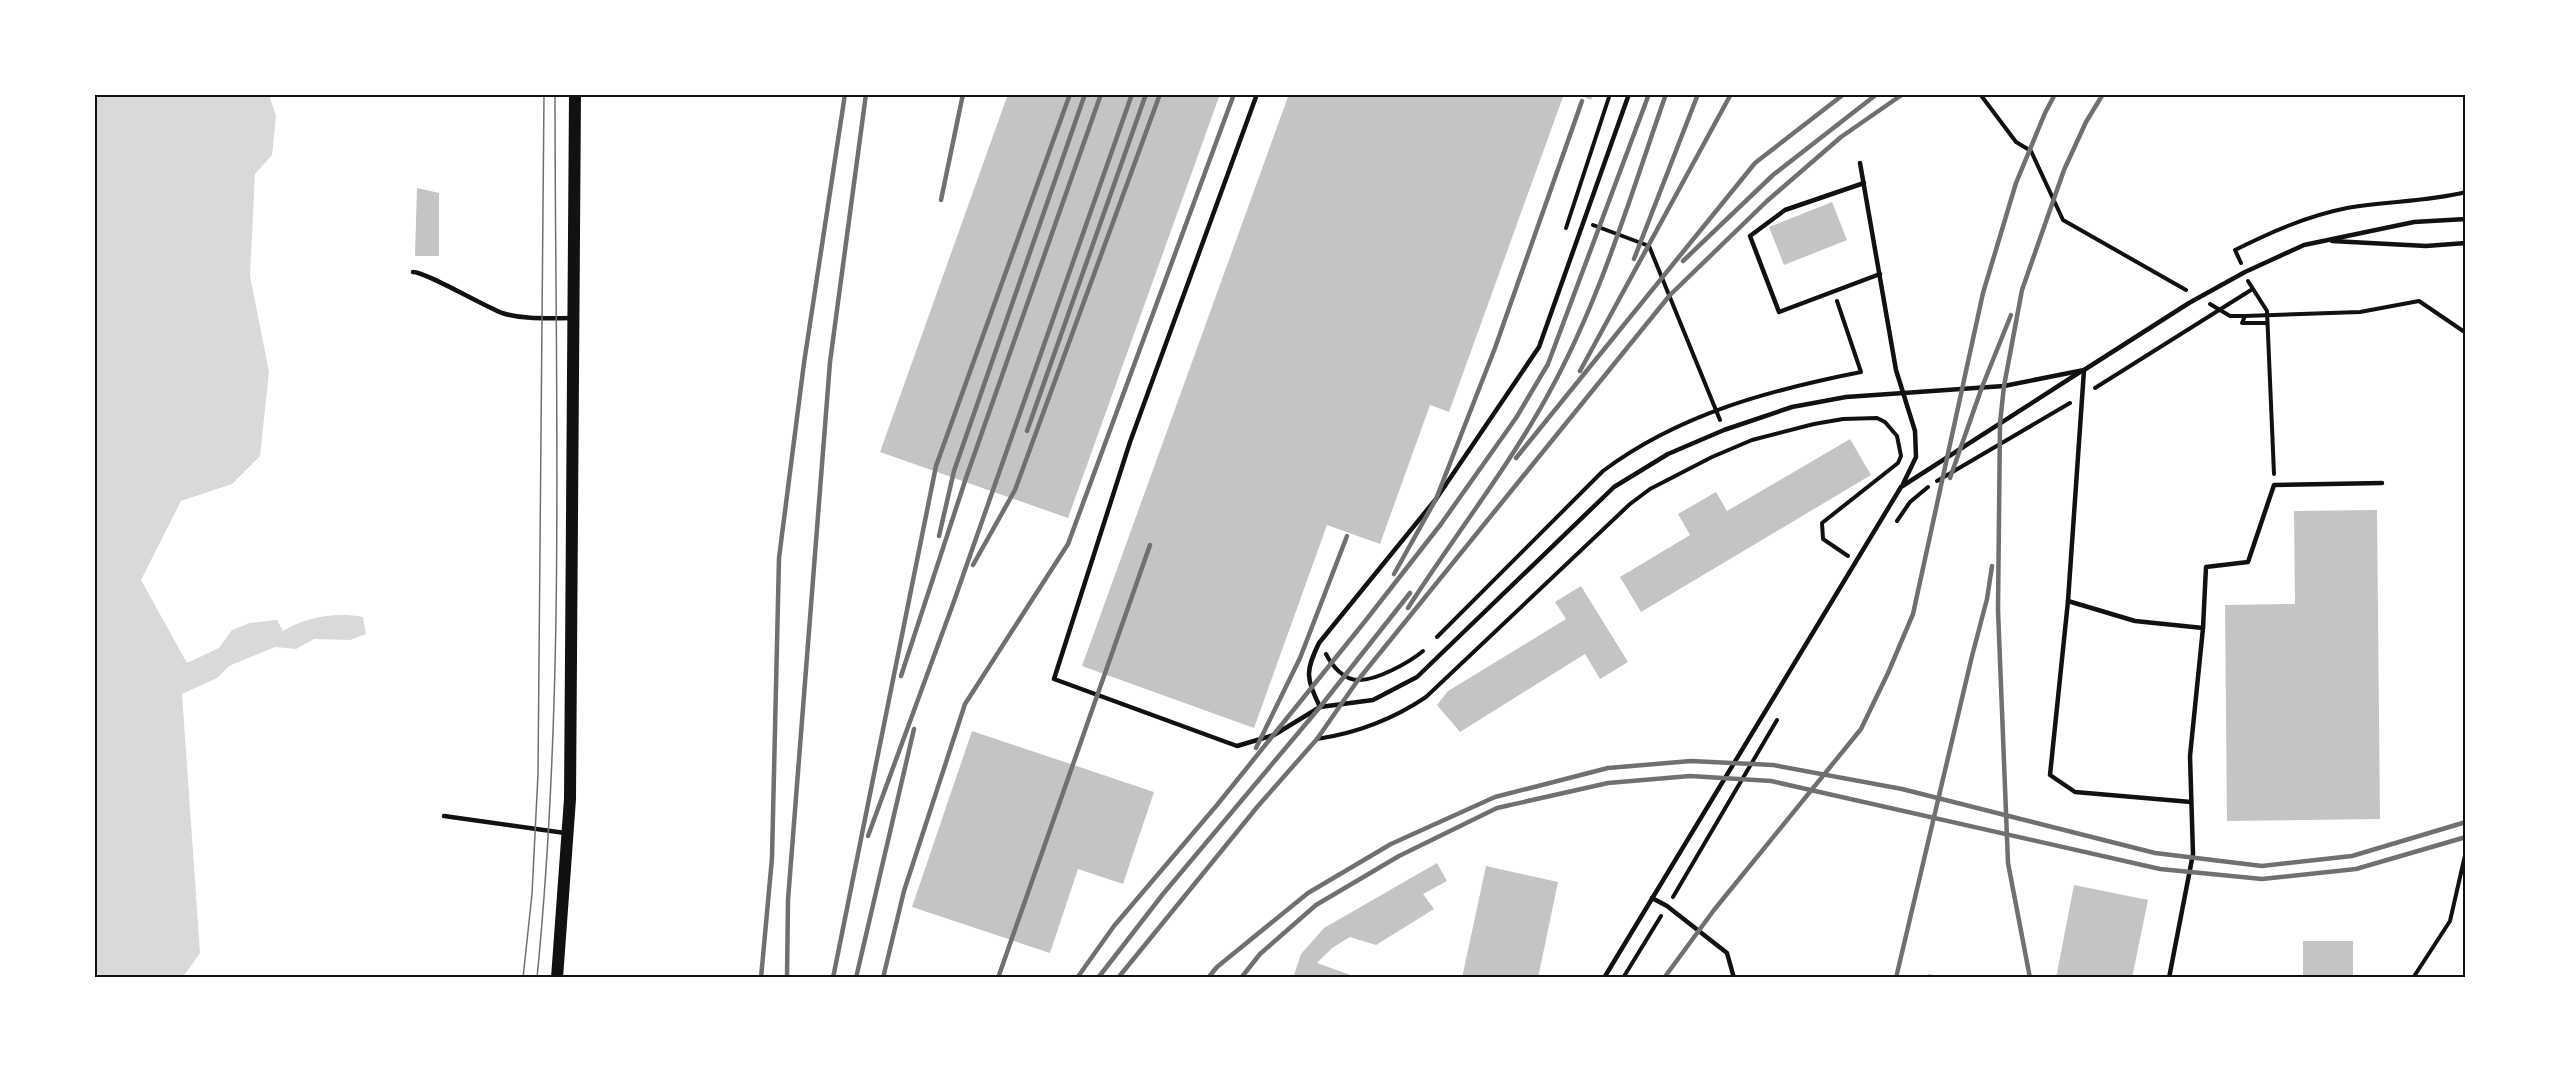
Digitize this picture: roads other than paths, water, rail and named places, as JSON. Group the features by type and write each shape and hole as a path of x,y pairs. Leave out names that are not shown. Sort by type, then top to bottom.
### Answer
{"main road":[{"path":"557,978 568,833 575,94"}],"lane":[{"path":"1257,94 1130,441 1053,679 1237,746 1274,735 1320,707 1373,700 1417,677 1614,487 1668,454 1724,430 1792,407 1846,397 2004,386 2084,370"},
{"path":"1320,707 1312,689 1307,668 1319,643 1436,499 1539,347 1629,94"},
{"path":"1604,978 1902,487 1916,457 1916,431 1902,392 1860,163"},
{"path":"1864,183 1785,210 1750,237 1779,312 1880,274"},
{"path":"1902,487 2189,303 2245,272 2304,245 2414,222 2466,219"},
{"path":"2323,241 2426,246 2466,243"},
{"path":"413,272 420,272 455,292 502,313 522,318 574,318"},
{"path":"2084,370 2080,397 2068,601 2050,775 2075,792 2191,802"},
{"path":"2169,978 2193,854 2190,756 2203,628 2206,567 2248,561 2274,484 2382,483"},
{"path":"2068,601 2135,621 2203,628"},
{"path":"444,816 568,833"},
{"path":"1652,898 1667,906 1727,953 1734,978"}],"tram line":[{"path":"523,978 532,894 538,774 544,94"},
{"path":"537,978 552,758 555,647 557,536 555,94"}],"railway":[{"path":"761,978 772,858 779,558 804,363 845,94"},
{"path":"787,978 788,900 830,362 866,94"},
{"path":"941,200 963,94"},
{"path":"833,978 936,466 1070,94"},
{"path":"939,536 954,471 1085,94"},
{"path":"901,676 966,478 1101,94"},
{"path":"868,836 953,604 1132,94"},
{"path":"1027,431 1146,94"},
{"path":"973,565 1015,490 1160,94"},
{"path":"883,978 904,891 965,704 1068,544 1234,94"},
{"path":"1077,978 1114,926 1217,805 1366,620 1441,524 1516,418 1548,364 1649,94"},
{"path":"1408,608 1517,447 1568,356 1600,283 1666,94"},
{"path":"1634,259 1698,94"},
{"path":"1580,371 1731,94"},
{"path":"1516,458 1755,163 1844,94"},
{"path":"1683,261 1773,175 1877,94"},
{"path":"1118,978 1258,806 1317,739 1358,680 1670,295 1767,201 1841,137 1903,94"},
{"path":"1664,978 1714,910 1861,729 1888,673 1913,614 1983,293 2016,183 2055,94"},
{"path":"2030,978 2008,863 1998,610 2000,423 2004,386 2022,290 2064,170 2086,122 2103,94"},
{"path":"1394,574 1436,499 1495,348 1582,101"},
{"path":"1950,478 1982,387 2011,315"},
{"path":"1256,748 1300,658 1347,536"},
{"path":"998,978 1150,545"},
{"path":"1896,978 1987,599 1992,566"},
{"path":"1098,978 1163,894 1320,707 1410,593"},
{"path":"856,978 914,729"},
{"path":"1208,978 1217,967 1308,893 1391,844 1495,797 1608,768 1691,761 1773,765 1902,789 2155,853 2262,866 2352,856 2466,822"},
{"path":"1241,978 1260,954 1316,905 1399,856 1497,808 1608,783 1690,776 1771,781 2160,869 2262,879 2356,869 2466,837"}]}
